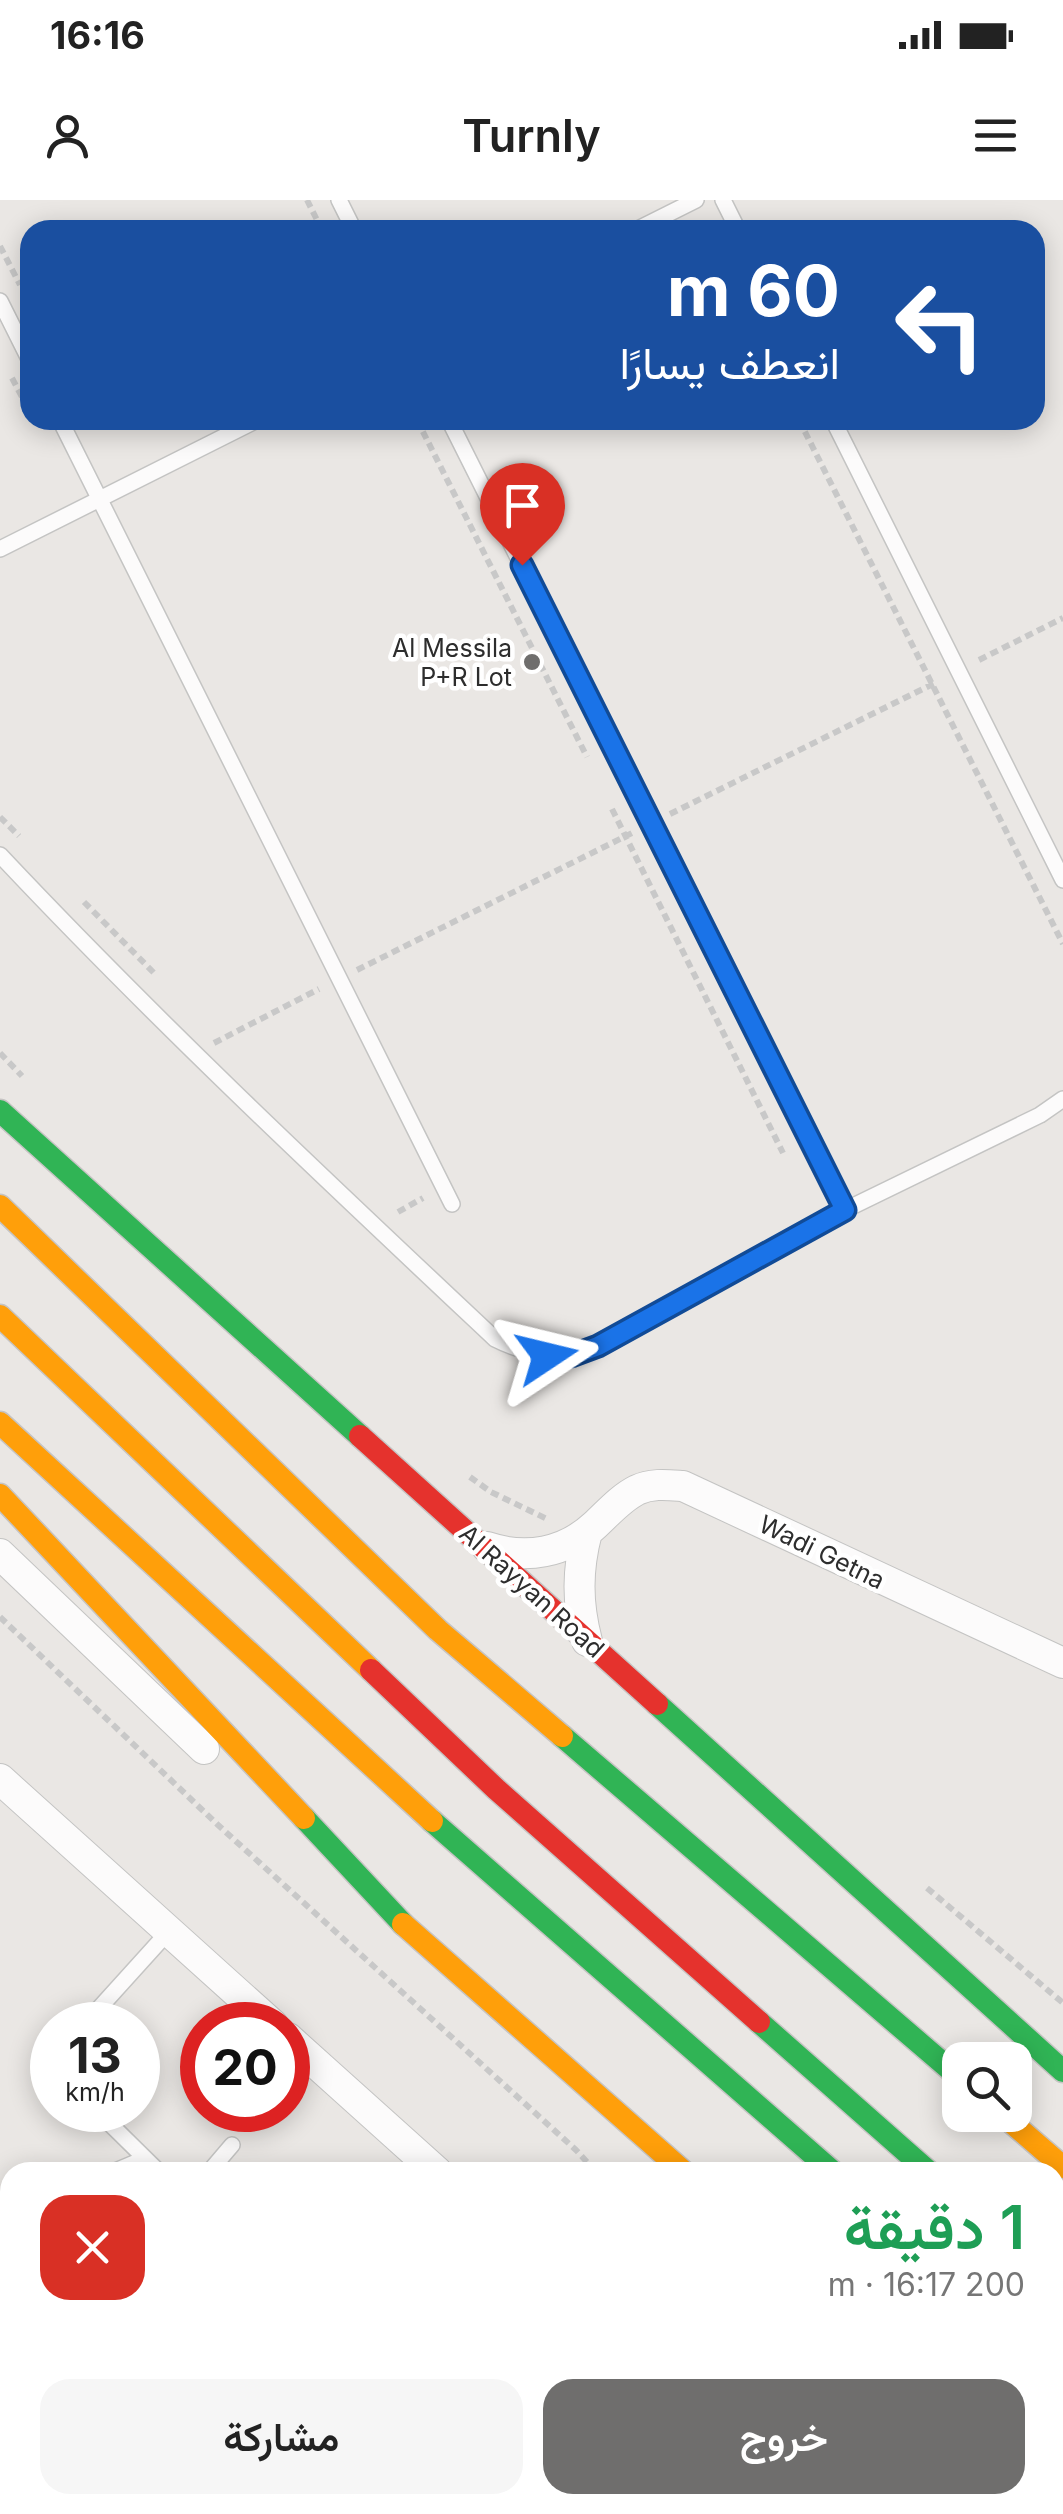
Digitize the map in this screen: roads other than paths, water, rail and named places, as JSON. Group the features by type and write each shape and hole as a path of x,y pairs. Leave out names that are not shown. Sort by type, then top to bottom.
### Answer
{"main road":[{"name":"Al Rayyan Road","path":"0,1111 1063,2071"},
{"path":"0,1206 438,1630 942,2063"},
{"path":"0,1316 496,1789 918,2162"},
{"path":"0,1423 368,1764 823,2162"},
{"path":"0,1495 403,1924 673,2162"},
{"path":"1022,2132 1057,2162"}],"street":[{"name":"Wadi Getna","path":"480,1544 524,1554 547,1552 587,1532 637,1490 660,1484 683,1486 1063,1663"},
{"path":"587,1532 578,1598 587,1641"},
{"path":"0,1554 246,1789 403,1924"},
{"path":"0,1779 248,2002"},
{"path":"310,2058 426,2162"}],"lane":[{"path":"656,220 696,200"},
{"path":"0,302 20,341"},
{"path":"65,430 452,1204"},
{"path":"0,549 237,430"},
{"path":"454,430 845,1210"},
{"path":"838,430 1063,880"},
{"path":"0,855 152,1013 304,1159 495,1339 520,1352 571,1356 598,1346 845,1210 1040,1115 1063,1100"},
{"path":"1040,1115 1063,1110"},
{"path":"105,2002 169,1931"},
{"path":"118,2132 149,2162"},
{"path":"218,2162 232,2145"},
{"path":"135,2162 144,2158"}],"place":[{"name":"Al Messila P+R Lot","path":"532,662"}]}
